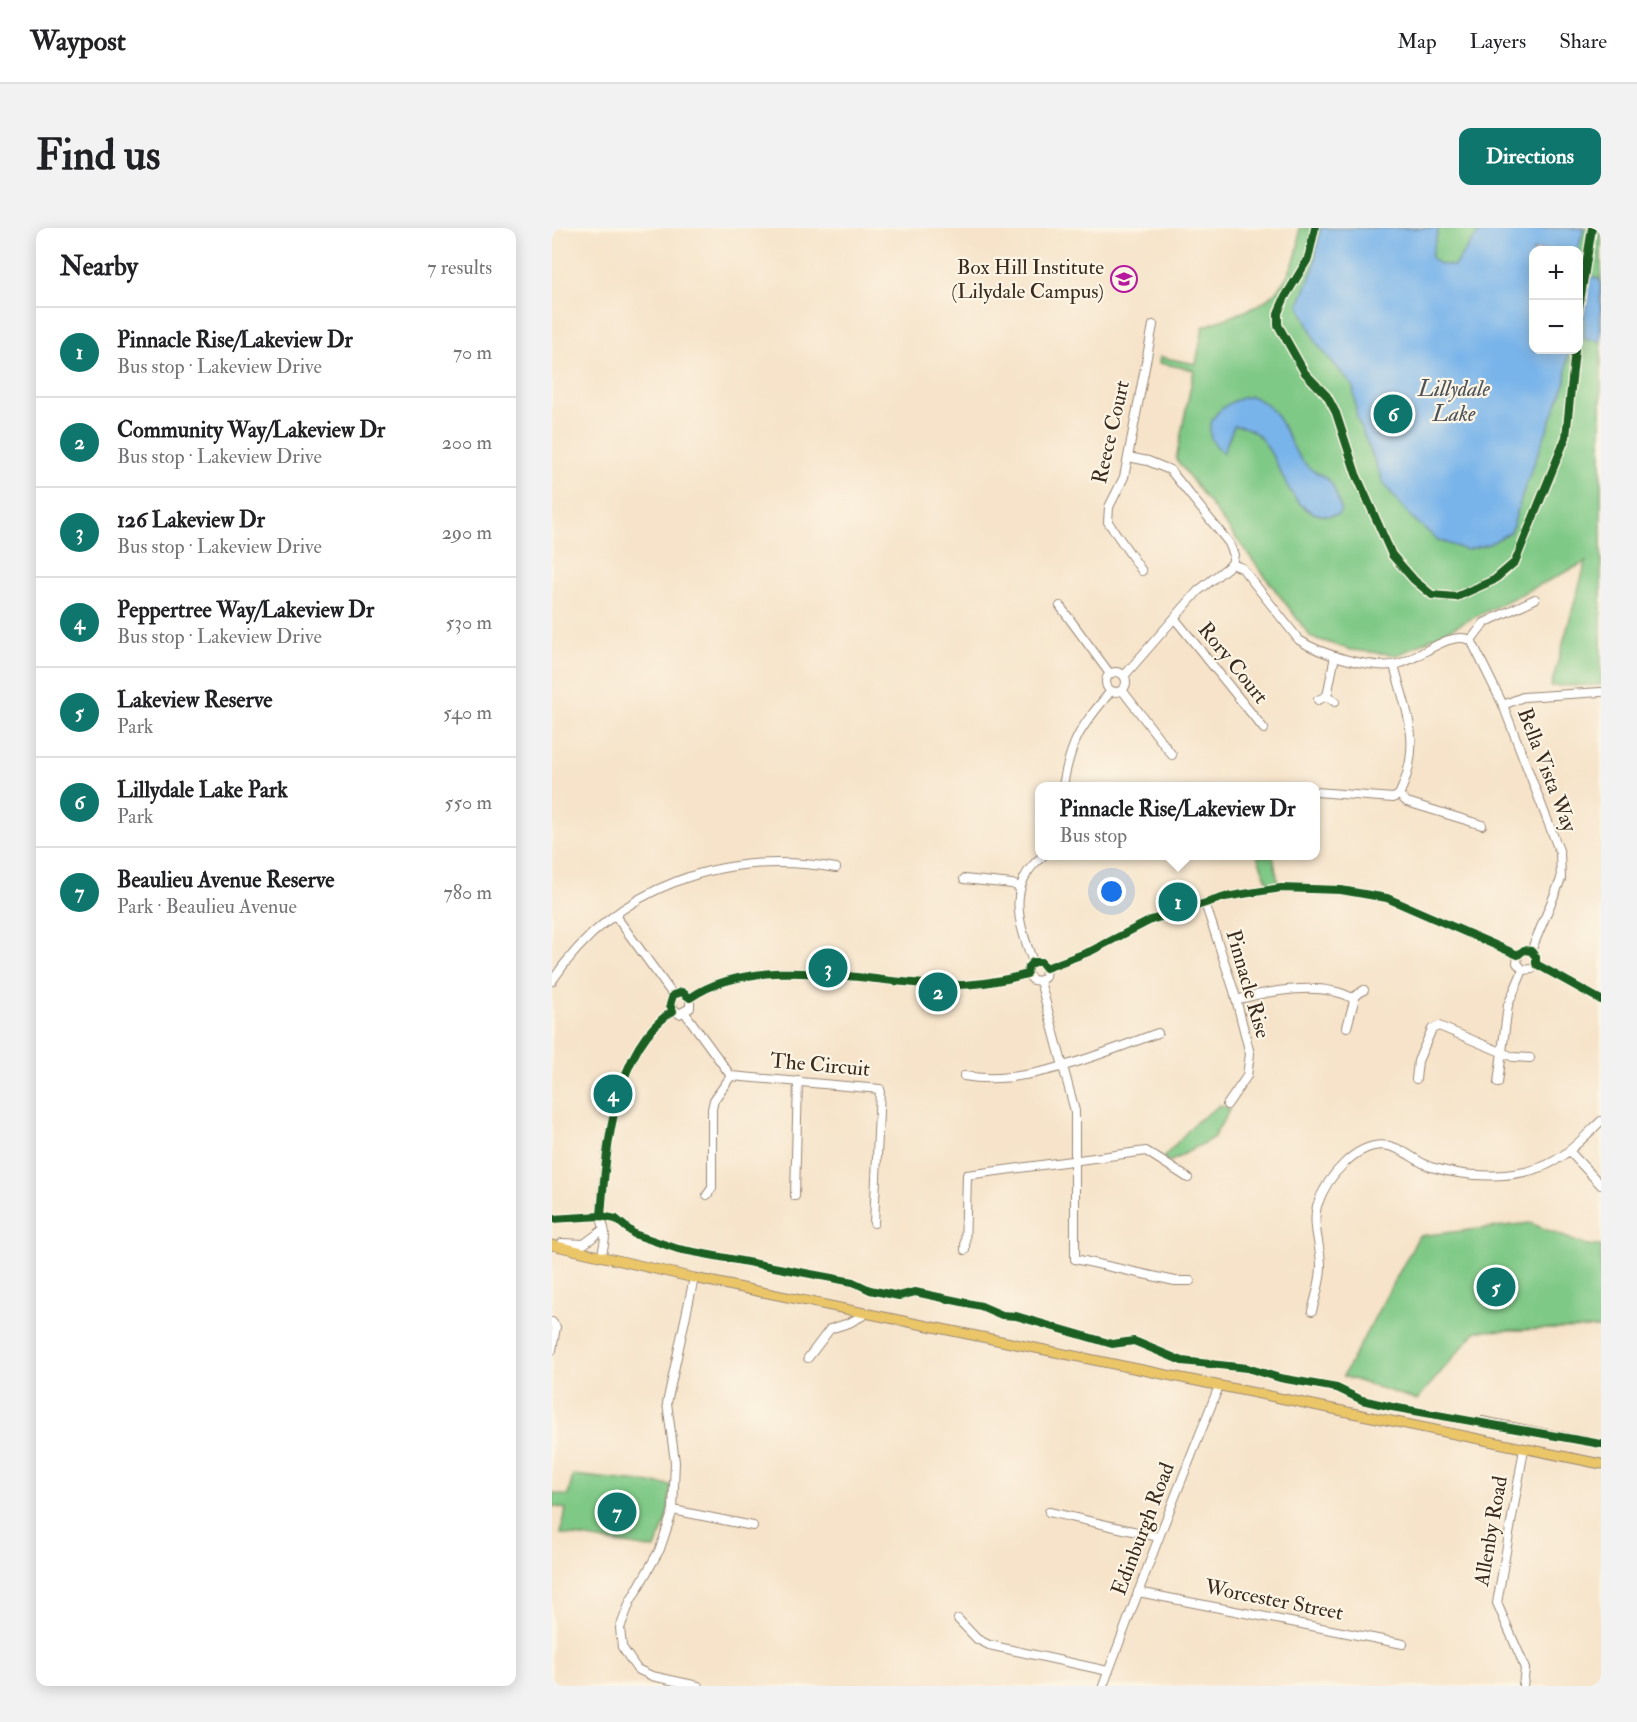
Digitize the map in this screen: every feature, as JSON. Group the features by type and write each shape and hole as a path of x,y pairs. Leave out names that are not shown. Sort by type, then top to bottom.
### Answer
{"main road":[{"path":"552,1244 694,1278 1601,1464"}],"street":[{"name":"Reece Court","path":"1142,571 1108,522 1109,507 1124,477 1153,325"},
{"path":"1064,782 1068,757 1076,736 1112,692 1122,690 1125,686 1124,676 1206,582 1232,564 1234,555 1229,543 1179,478 1159,465 1128,457"},
{"path":"1232,564 1242,568 1299,640 1309,647 1335,656 1394,665 1458,637 1471,640 1484,623 1535,599"},
{"path":"1060,606 1110,674"},
{"name":"Rory Court","path":"1175,619 1263,729"},
{"name":"Bella Vista Way","path":"1471,640 1503,705 1556,841 1562,866 1561,879 1532,951"},
{"path":"1327,696 1335,656"},
{"path":"1320,792 1393,798 1400,795 1413,753 1410,730 1394,665"},
{"path":"1112,692 1107,687 1106,680 1110,674 1115,672 1124,676"},
{"path":"1122,690 1172,755"},
{"path":"1503,705 1523,697 1601,692"},
{"path":"1318,700 1327,696"},
{"path":"1327,696 1335,702"},
{"path":"1400,795 1407,802 1482,825"},
{"path":"1034,962 1022,934 1018,901 1019,887 1026,871 1038,860"},
{"path":"552,981 580,944 615,915 658,888 695,874 726,867 768,862 836,868"},
{"path":"964,879 1012,884 1019,887"},
{"path":"1046,968 1091,951 1135,927 1205,903 1225,897 1281,888 1341,890 1401,903 1518,955"},
{"name":"Pinnacle Rise","path":"1205,903 1236,1000 1247,1041 1250,1066 1243,1086 1227,1105"},
{"path":"615,915 673,995"},
{"path":"1524,950 1532,951 1536,957 1536,964 1532,969 1523,970 1517,963 1518,955 1524,950"},
{"path":"1034,962 1041,962 1046,968 1045,977 1040,981 1033,980 1028,974 1028,967 1034,962"},
{"path":"1536,964 1601,1000"},
{"path":"1498,1083 1502,1062 1500,1052 1508,1005 1523,970"},
{"path":"690,998 714,984 756,973 796,973 943,985 990,982 1028,974"},
{"path":"1040,981 1075,1111 1075,1259 1174,1281 1190,1281"},
{"path":"1236,1000 1264,992 1305,989 1340,993 1352,998"},
{"path":"1352,998 1364,990"},
{"path":"673,995 682,992 690,998"},
{"path":"673,995 670,1005 673,1011"},
{"path":"685,1013 690,1008 690,998"},
{"path":"1347,1027 1354,1001 1352,998"},
{"path":"673,1011 685,1013 731,1076 714,1100 711,1188 707,1195"},
{"path":"602,1257 604,1229 601,1216 604,1175 621,1084 652,1030 673,1011"},
{"path":"1416,1079 1418,1061 1432,1029 1439,1026 1513,1057 1530,1058"},
{"path":"964,1076 996,1080 1018,1077 1158,1034"},
{"name":"The Circuit","path":"731,1076 880,1089 874,1223"},
{"path":"795,1196 798,1081"},
{"path":"1312,1311 1321,1267 1317,1208 1334,1176 1362,1150 1389,1146 1427,1166 1448,1171 1489,1175 1533,1169 1556,1161 1601,1121"},
{"path":"964,1250 967,1175 1146,1151 1188,1178"},
{"path":"1569,1151 1601,1185"},
{"path":"552,1244 578,1245 604,1229"},
{"path":"694,1278 667,1403 675,1462 673,1510 660,1549 621,1621 620,1637 626,1657 637,1669 652,1676 698,1686"},
{"path":"808,1358 830,1329 866,1314"},
{"path":"552,1322 556,1327 552,1350"},
{"name":"Edinburgh Road","path":"1103,1686 1158,1537 1219,1386"},
{"path":"1482,1421 1601,1444"},
{"name":"Allenby Road","path":"1523,1686 1525,1669 1497,1603 1524,1449"},
{"path":"673,1510 753,1526"},
{"path":"1049,1512 1158,1537"},
{"name":"Worcester Street","path":"1138,1592 1403,1644"},
{"path":"958,1619 977,1639 989,1645 1108,1671"}],"green space":[{"path":"1299,228 1601,228 1601,685 1551,686 1586,562 1398,655 1351,650 1311,637 1176,459 1194,370 1159,363 1160,357 1196,364 1203,327 1246,311 1269,298 1290,271 1297,250"},
{"path":"1259,860 1274,860 1278,882 1269,885"},
{"path":"1220,1105 1230,1109 1213,1138 1170,1162 1163,1158 1195,1123"},
{"path":"1530,1223 1587,1246 1601,1246 1601,1328 1476,1331 1417,1400 1343,1376 1419,1236"},
{"path":"573,1475 671,1485 668,1515 655,1549 561,1534 566,1509 552,1506 552,1493 568,1496"}],"water":[{"name":"Lillydale Lake","path":"1320,228 1439,228 1431,257 1439,264 1454,266 1482,228 1584,228 1579,246 1529,246 1529,354 1568,354 1566,381 1525,487 1511,532 1489,544 1466,550 1438,540 1411,517 1384,484 1357,418 1353,386 1317,344 1299,305 1314,267"},
{"path":"1591,276 1600,280 1601,341 1584,339 1585,286"},
{"path":"1251,396 1272,410 1300,458 1308,467 1327,478 1331,483 1341,509 1338,515 1317,514 1302,506 1263,441 1251,430 1234,426 1223,453 1213,442 1210,429 1216,415 1228,404"}],"cycle path":[{"path":"1315,228 1308,259 1285,297 1278,313 1278,325 1305,373 1327,396 1336,413 1356,474 1392,555 1414,580 1432,595 1456,597 1494,580 1515,562 1566,437 1575,354"},
{"path":"1580,300 1592,228"},
{"path":"601,1216 606,1162 616,1104 637,1050 653,1028 673,1011 670,1005 673,995 682,992 690,998 717,984 747,976 812,973 941,985 995,981 1027,974 1028,967 1033,962 1041,962 1046,968 1091,951 1151,920 1225,897 1281,888 1341,890 1387,898 1518,955 1524,950 1531,951 1536,957 1536,964 1601,1000"},
{"path":"552,1219 601,1216 616,1219 634,1234 678,1249 853,1282 870,1290 899,1296 915,1292 981,1306 1002,1315 1016,1316 1112,1344 1134,1341 1182,1361 1247,1368 1280,1378 1337,1388 1362,1400 1392,1407 1601,1444"}],"place":[{"name":"Box Hill Institute (Lilydale Campus)","path":"1124,279"},
{"name":"Lillydale Lake Park","path":"1393,414"},
{"name":"Pinnacle Rise/Lakeview Dr","path":"1178,902"},
{"name":"126 Lakeview Dr","path":"828,968"},
{"name":"Community Way/Lakeview Dr","path":"938,992"},
{"name":"Peppertree Way/Lakeview Dr","path":"613,1094"},
{"name":"Lakeview Reserve","path":"1496,1287"},
{"name":"Beaulieu Avenue Reserve","path":"617,1512"}]}
